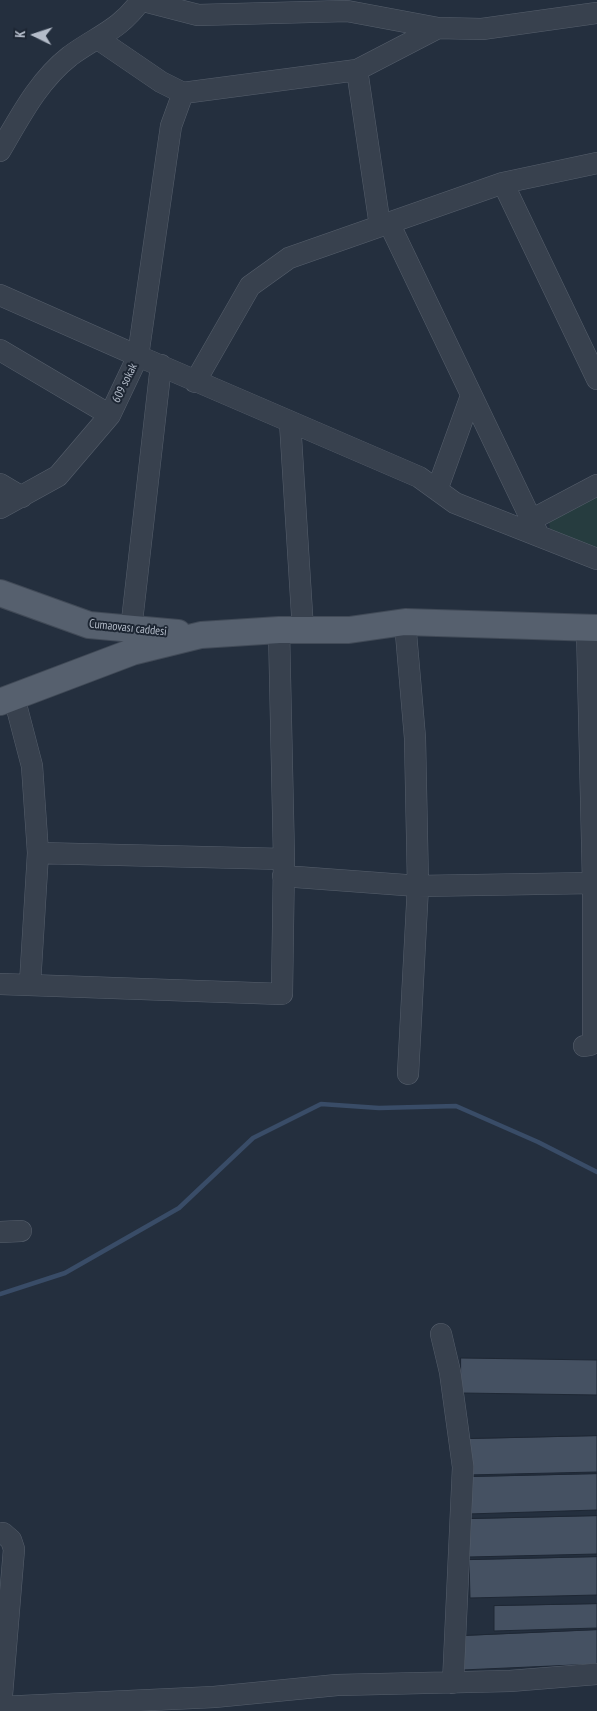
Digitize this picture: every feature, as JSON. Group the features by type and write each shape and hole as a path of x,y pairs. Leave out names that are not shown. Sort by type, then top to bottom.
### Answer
{"main road":[{"name":"Cumaovası caddesi","path":"0,593 89,625 201,635"},
{"path":"7,699 132,652 201,635 291,630 348,630 405,622 592,629"}],"street":[{"path":"0,151 42,82 70,56 115,29 141,0 198,15 345,6 438,28 482,28 597,14"},
{"path":"98,39 161,82 183,93 357,70 438,28"},
{"path":"357,70 384,225 471,396 535,528"},
{"path":"183,93 171,126 138,356 419,477 455,503 535,528 597,559"},
{"path":"195,382 250,286 289,258 503,183 597,164"},
{"path":"503,183 597,379"},
{"name":"609 sokak","path":"0,295 138,356 110,415 58,476 0,508"},
{"path":"0,350 110,415"},
{"path":"131,630 160,365"},
{"path":"437,490 471,396"},
{"path":"0,984 282,994 291,630 290,422"},
{"path":"0,484 22,497"},
{"path":"535,528 597,485"},
{"path":"405,622 415,738 418,886 408,1074"},
{"path":"584,1046 590,1045 593,1039 595,883 592,629"},
{"path":"7,699 32,766 38,853 30,984"},
{"path":"38,853 284,868 418,886 595,883"},
{"path":"0,1232 21,1230"},
{"path":"441,1334 450,1372 463,1467 461,1552 453,1683"},
{"path":"3,1533 11,1540 14,1549 1,1707 74,1708 206,1704 337,1685 510,1681 597,1674"}],"green space":[{"path":"597,495 597,551 550,530 549,521"}],"building":[{"path":"461,1358 597,1360 597,1395 461,1393"},
{"path":"597,1436 597,1472 467,1475 466,1439"},
{"path":"597,1474 597,1510 468,1514 467,1477"},
{"path":"597,1516 597,1554 469,1557 468,1519"},
{"path":"597,1557 597,1595 470,1598 469,1560"},
{"path":"597,1604 597,1628 494,1631 494,1606"},
{"path":"597,1630 597,1664 462,1670 461,1636"}],"waterway":[{"path":"0,1294 65,1273 179,1208 253,1138 321,1104 379,1108 456,1106 538,1142 597,1172"}]}
